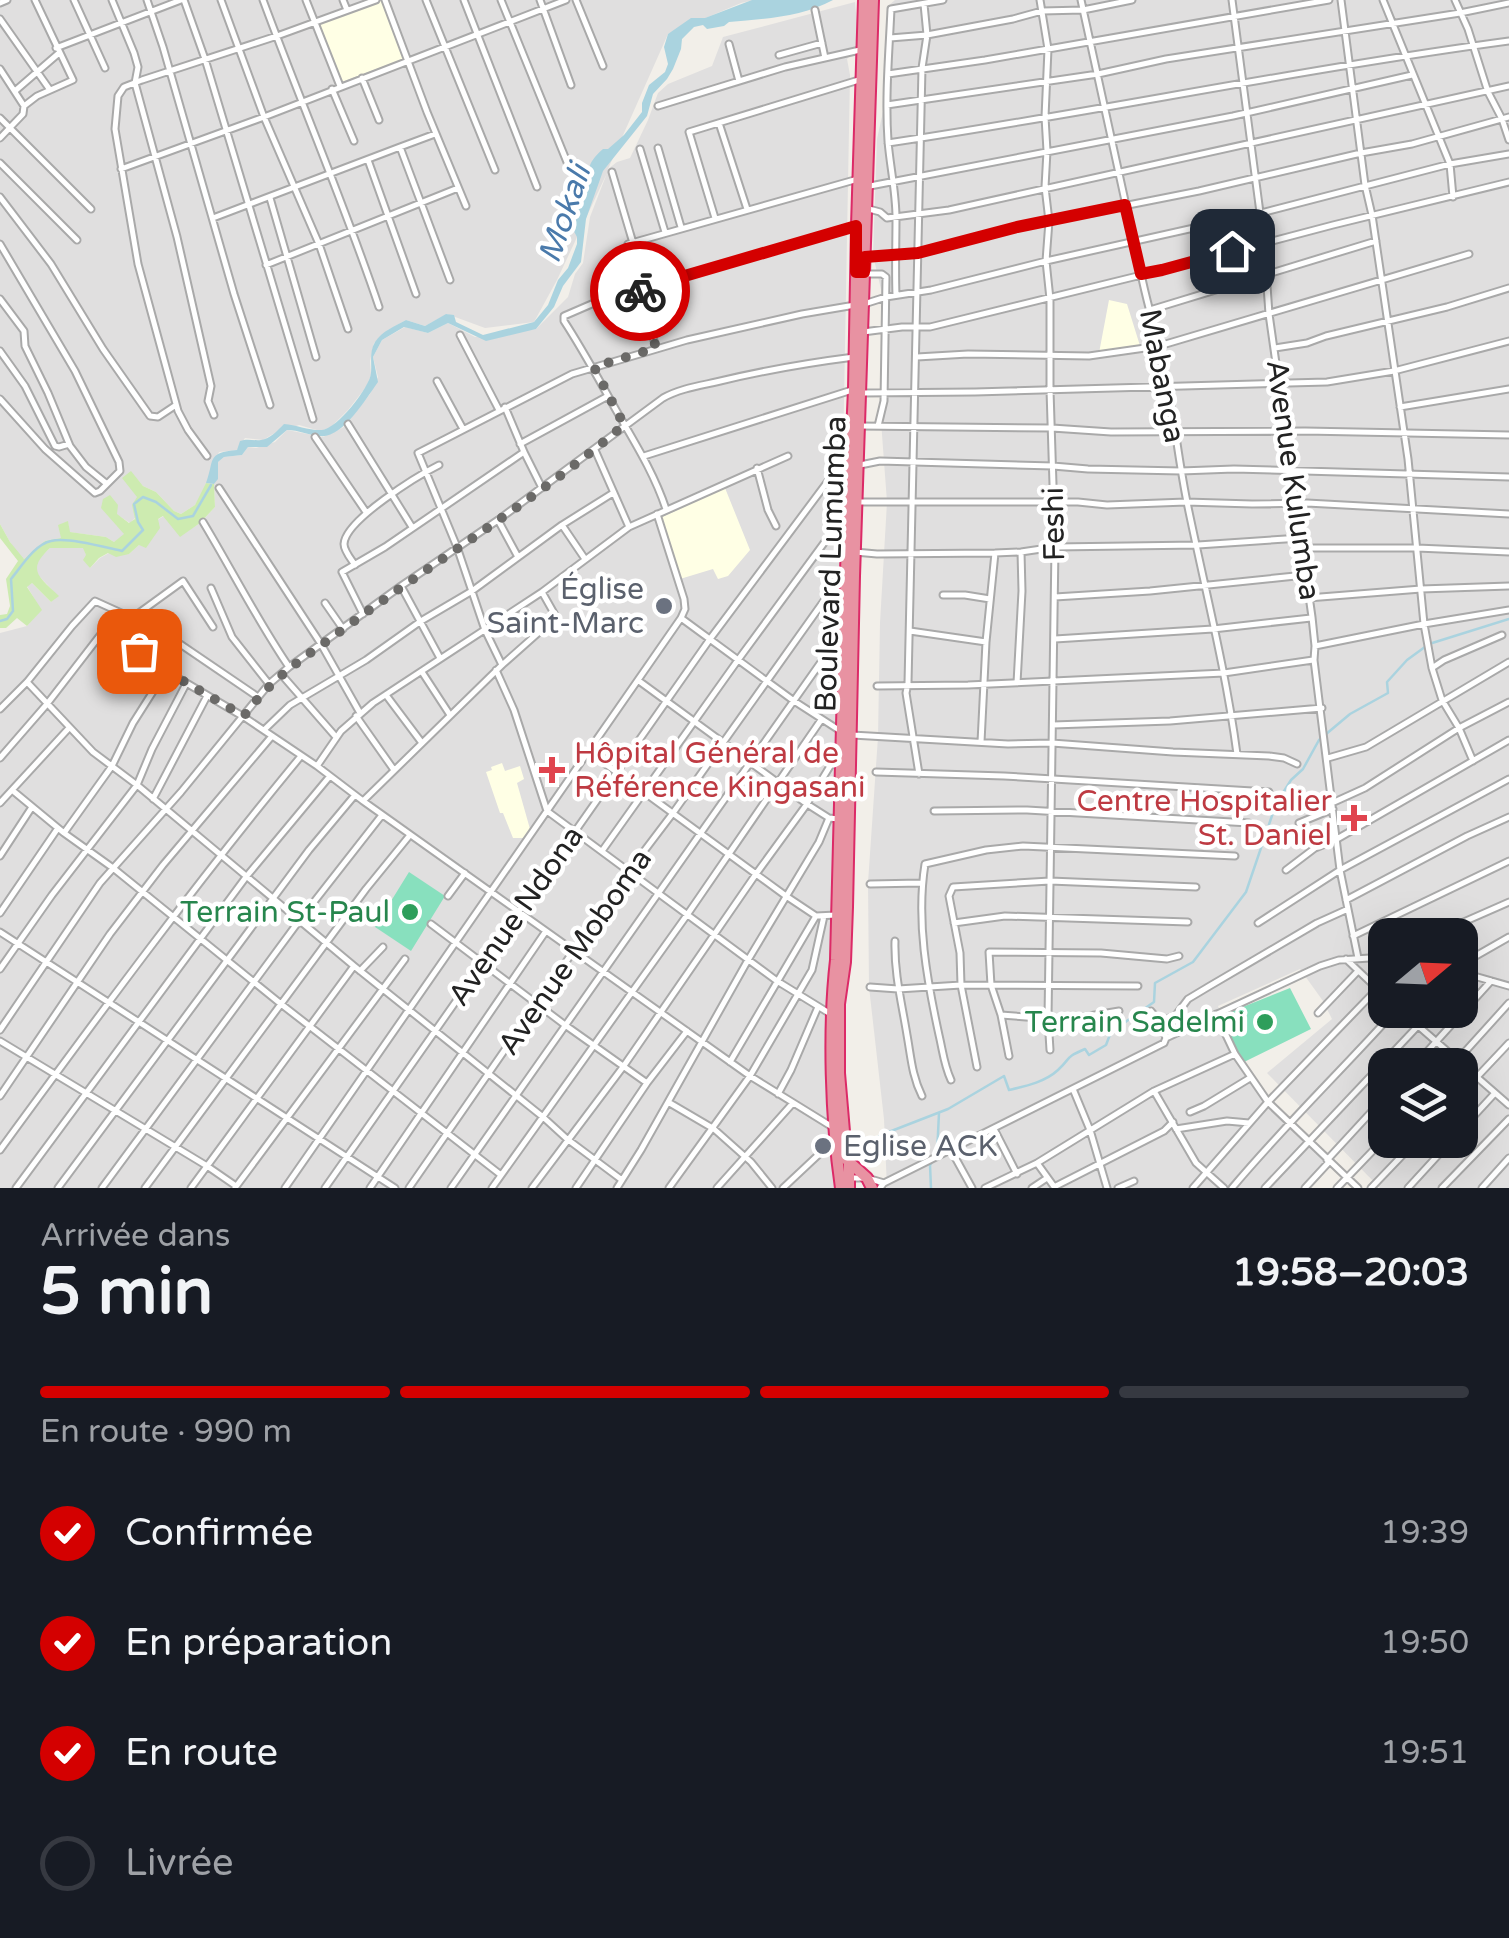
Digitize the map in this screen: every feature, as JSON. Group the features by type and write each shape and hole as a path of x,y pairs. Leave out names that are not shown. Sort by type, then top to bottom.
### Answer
{"highway":[{"name":"Boulevard Lumumba","path":"832,912 846,734 850,570 858,466 854,357 865,257 858,80 864,0"},
{"name":"Boulevard Lumumba","path":"862,273 856,226 864,181 873,0"},
{"name":"Boulevard Lumumba","path":"848,652 844,627 855,552 850,450 863,332 860,305"},
{"name":"Boulevard Lumumba","path":"844,1183 836,1130 836,1015 845,962 832,912 834,818 846,734"},
{"name":"Boulevard Lumumba","path":"836,1015 846,1155 843,1160"},
{"path":"843,1160 870,1183"}],"street":[{"path":"0,3 7,0"},
{"path":"24,106 73,80 35,0"},
{"path":"74,0 105,68"},
{"path":"112,0 138,67 135,83 180,248 211,386 208,401 214,415"},
{"path":"147,0 270,405"},
{"path":"16,91 57,50 182,0 205,59 313,419"},
{"path":"222,0 348,329"},
{"path":"263,0 379,306"},
{"path":"306,0 340,86"},
{"path":"344,0 347,10"},
{"path":"207,456 176,406 138,264 115,129 115,106 123,88 135,83 376,0"},
{"path":"385,0 466,206"},
{"path":"426,0 495,170"},
{"path":"464,0 537,187"},
{"path":"501,0 569,167"},
{"path":"540,0 571,86"},
{"path":"122,169 566,0"},
{"path":"576,0 604,66"},
{"path":"896,295 896,217 887,104 891,9 943,0"},
{"name":"Feshi","path":"1040,0 1048,49 1044,116 1046,260 1055,547 1050,1050"},
{"name":"Mabanga","path":"1081,0 1167,385 1186,502 1224,673 1237,754"},
{"path":"890,38 927,35 1042,11 1083,10 1132,0"},
{"name":"Avenue Kulumba","path":"1232,0 1264,242 1269,314 1312,618 1340,870 1358,958"},
{"path":"888,74 1329,0"},
{"path":"1340,0 1410,474 1424,624 1442,700 1473,760"},
{"path":"1383,0 1450,164 1454,197"},
{"path":"1455,0 1488,92 1506,118 1509,140"},
{"path":"887,104 1098,74 1509,2"},
{"path":"919,774 907,686 922,68 927,35 924,4"},
{"path":"815,10 825,58"},
{"path":"0,19 50,90"},
{"path":"888,143 1509,41"},
{"path":"778,55 822,43"},
{"path":"729,44 739,81"},
{"path":"658,106 863,49"},
{"path":"0,69 24,106 23,114 0,138"},
{"path":"630,244 747,209 864,181 886,185 1412,75"},
{"path":"362,78 379,120"},
{"path":"715,218 688,134 858,80"},
{"path":"866,209 887,218 919,215 1509,86"},
{"path":"332,90 354,141"},
{"path":"0,118 91,209"},
{"path":"865,257 918,253 1048,221 1412,144 1506,118"},
{"path":"720,123 747,209"},
{"path":"212,219 436,134"},
{"path":"400,148 450,280"},
{"path":"658,148 681,228"},
{"path":"640,149 665,233"},
{"path":"836,1015 777,981 547,811 457,547 417,454 563,378 656,348 1260,213 1450,164 1509,154"},
{"path":"368,160 416,294"},
{"path":"0,163 77,240"},
{"path":"612,172 656,348"},
{"path":"863,332 930,327 1509,182"},
{"path":"266,265 458,188"},
{"path":"0,197 51,264 150,416 158,417 176,406"},
{"path":"270,198 316,357"},
{"path":"666,510 644,456 564,321 565,314 856,226"},
{"path":"1150,310 1376,241"},
{"path":"0,244 75,371 120,462 120,472 95,493 45,449 0,399"},
{"path":"916,357 1089,356 1158,346 1469,254"},
{"path":"862,273 886,277 884,392 878,426"},
{"path":"1274,348 1447,308 1509,288"},
{"path":"0,298 24,331 24,346 69,444 86,467 108,484"},
{"path":"460,334 542,488"},
{"path":"644,456 858,391 1050,390 1336,381 1394,371 1509,340"},
{"path":"0,351 25,386 55,446 69,444"},
{"path":"0,1030 112,868 258,697 289,667 663,398 681,390 768,370 854,357"},
{"path":"437,381 464,430"},
{"path":"1400,406 1509,389"},
{"path":"520,444 608,396"},
{"path":"348,424 413,528"},
{"path":"859,426 1509,435"},
{"path":"316,438 366,512"},
{"path":"595,450 628,527"},
{"name":"Avenue Ndona","path":"325,1188 666,700 850,450"},
{"path":"363,614 342,572 524,452"},
{"path":"317,766 336,737 358,715 542,592 628,527 788,456"},
{"path":"858,466 914,462 1088,470 1509,476"},
{"path":"355,565 344,548 366,512 439,465"},
{"path":"757,468 776,526"},
{"path":"219,488 322,644 358,715 394,770"},
{"path":"264,730 302,697 472,591 614,492"},
{"path":"602,852 694,720 854,506 1296,503 1509,514"},
{"path":"285,1188 682,618 685,605 657,514"},
{"path":"498,520 518,557"},
{"path":"203,522 289,667"},
{"path":"562,525 585,559"},
{"path":"855,552 995,553 1055,547 1198,546 1301,538"},
{"path":"1303,548 1509,552"},
{"path":"1017,683 1021,552"},
{"path":"981,742 995,553"},
{"name":"Avenue Moboma","path":"409,1188 629,871 850,570"},
{"path":"1055,597 1150,592 1304,575"},
{"path":"132,618 183,581 213,627"},
{"path":"401,586 441,659"},
{"path":"1308,598 1421,588 1509,586"},
{"path":"211,588 238,645 270,684"},
{"path":"363,801 552,620 555,615 542,592"},
{"path":"943,595 990,599"},
{"path":"0,710 93,602 161,631 258,697"},
{"path":"326,602 344,629"},
{"path":"1315,646 1509,610"},
{"path":"682,618 794,701 846,734 1237,754 1284,758 1296,764"},
{"path":"1055,639 1312,618"},
{"path":"0,758 108,625 166,671 244,716 317,766 730,1062 836,1130"},
{"path":"451,1188 844,627"},
{"path":"908,631 986,642"},
{"path":"1432,668 1502,634"},
{"path":"877,686 984,685 1224,673 1314,660"},
{"path":"1328,758 1366,747 1509,662"},
{"path":"0,913 112,766 166,671"},
{"path":"422,672 450,716"},
{"path":"282,674 336,737"},
{"path":"617,1188 834,818 806,804 640,681"},
{"path":"27,682 85,745 408,1011 622,1180"},
{"path":"0,969 137,785 187,684"},
{"path":"386,695 422,743"},
{"path":"153,798 208,696"},
{"path":"1299,824 1509,702"},
{"path":"1053,725 1170,721 1322,708"},
{"path":"492,1188 821,720"},
{"path":"0,804 69,728"},
{"path":"0,1096 142,892 272,736"},
{"path":"1286,870 1315,848 1509,740"},
{"path":"532,1188 623,1066 842,748"},
{"path":"589,752 786,896 832,912"},
{"path":"0,1150 173,917 301,756"},
{"path":"876,772 1268,792"},
{"path":"16,1188 246,877 330,776"},
{"path":"1258,923 1340,870 1509,778"},
{"path":"12,790 501,1174"},
{"path":"58,1188 309,850 355,795"},
{"path":"0,856 32,807"},
{"path":"934,810 1050,811 1248,823"},
{"path":"102,1188 382,815"},
{"path":"1346,900 1509,817"},
{"path":"145,1188 410,834"},
{"path":"951,1080 943,1063 928,986 921,908 925,864 1007,847 1235,856"},
{"path":"1353,936 1509,860"},
{"path":"448,896 465,873"},
{"path":"977,1067 949,896 953,887 1050,881 1196,887"},
{"path":"870,884 922,883"},
{"path":"1473,918 1509,902"},
{"path":"1160,1022 1176,1016 1188,1000 1208,987 1348,908"},
{"path":"730,1062 777,981 832,912"},
{"path":"669,1188 750,1076 812,970 832,912"},
{"path":"954,924 1005,916 1188,922"},
{"path":"431,924 647,1084"},
{"path":"370,1188 546,931"},
{"path":"0,932 395,1188"},
{"path":"1478,956 1509,936"},
{"path":"895,941 898,989 911,1068 922,1096"},
{"path":"191,1188 310,1026 357,969 383,947"},
{"path":"1009,1056 991,985 989,952 1049,951 1167,959 1179,956"},
{"path":"844,1183 882,1185 1216,1014 1320,966 1368,958"},
{"path":"0,1041 176,1146 236,1188 405,959"},
{"path":"1346,959 1368,981"},
{"path":"1318,1013 1358,971"},
{"path":"1478,976 1509,986"},
{"path":"1432,1048 1491,981"},
{"path":"870,987 1138,986"},
{"path":"1193,1188 1268,1102 1368,999"},
{"path":"1469,1048 1509,1003"},
{"path":"778,1094 818,1006"},
{"path":"1001,1016 1064,1020 1119,1011"},
{"path":"1151,1011 1166,1038"},
{"path":"1216,1014 1250,1078 1268,1102 1358,1188"},
{"path":"1232,1188 1381,1028"},
{"path":"1265,1188 1416,1028"},
{"path":"1420,1028 1442,1048"},
{"path":"576,1188 687,1031"},
{"path":"1478,1076 1509,1043"},
{"path":"985,1188 1017,1174 1154,1092 1236,1054"},
{"path":"1190,1112 1250,1078"},
{"path":"1478,1078 1509,1105"},
{"path":"1073,1090 1107,1188"},
{"path":"1154,1092 1196,1163 1224,1188"},
{"path":"1478,1112 1496,1093"},
{"path":"668,1102 714,1129 745,1156 772,1188"},
{"path":"717,1188 794,1104"},
{"path":"1305,1188 1368,1116"},
{"path":"1442,1188 1509,1119"},
{"path":"1036,1163 1055,1187 1174,1126 1249,1123"},
{"path":"994,1129 1017,1174"},
{"path":"783,1188 831,1144"},
{"path":"951,1150 972,1188"},
{"path":"1337,1188 1368,1156"},
{"path":"1371,1188 1399,1158"},
{"path":"1408,1188 1436,1158"},
{"path":"1482,1188 1509,1158"},
{"path":"1032,1188 1048,1178"},
{"path":"1118,1188 1134,1181"}],"shaded area":[{"path":"0,0 754,0 668,34 608,169 630,158 658,93 668,84 712,66 723,37 855,2 859,45 847,59 850,75 831,1108 840,1188 0,1188 0,633 27,626 41,610 27,586 32,583 51,602 58,596 38,575 35,566 39,558 50,548 84,548 90,568 109,553 129,554 164,516 180,536 215,507 214,484 218,462 224,457 242,455 248,447 275,442 287,430 323,437 344,427 378,377 373,357 382,340 405,327 428,333 448,323 475,337 536,329 568,297 583,263 590,217 607,173 534,322 485,328 447,314 425,326 406,320 374,343 366,387 331,427 320,431 299,425 273,434 263,440 245,438 237,450 219,452 202,494 195,505 181,514 143,486 131,472 137,497 135,518 130,523 103,499 125,535 114,542 106,537 69,532 68,522 61,538 45,541 24,559 0,524"},
{"path":"380,0 403,59 339,83 317,23"},
{"path":"895,0 1509,0 1509,1188 1380,1188 1267,1073 1332,1019 1300,969 1218,1006 1239,1063 1331,1163 1307,1188 887,1188 884,1119 869,987 868,883 887,502 881,421 883,298 873,255 877,139 884,107 888,6"},
{"path":"1109,300 1127,304 1141,349 1099,353"},
{"path":"725,488 750,550 728,576 718,579 713,569 680,579 660,518"},
{"path":"502,763 505,771 520,766 524,779 517,783 530,829 524,838 513,838 486,772"}],"green space":[{"path":"131,471 143,486 181,514 195,505 206,483 214,484 215,507 180,537 163,516 158,519 160,528 146,548 139,545 129,554 116,557 108,553 90,568 83,560 83,548 50,548 37,568 59,596 51,602 32,583 27,587 42,610 27,626 17,618 6,628 0,628 0,615 7,614 10,606 6,579 18,561 0,538 0,524 24,559 45,541 61,538 58,525 68,521 70,532 106,537 114,542 124,534 101,508 103,499 110,495 118,505 117,514 129,523 135,519 132,505 137,497 122,478"},
{"name":"Terrain St-Paul","path":"409,872 445,896 411,951 375,927"},
{"name":"Terrain Sadelmi","path":"1290,988 1311,1029 1242,1063 1220,1016"}],"water":[{"path":"752,0 833,0 782,16 729,22 707,29 703,25 694,27 682,39 673,69 653,94 647,116 603,171 586,219 581,262 536,329 486,341 448,323 428,333 404,327 382,340 373,357 378,382 337,431 320,436 287,430 267,447 248,447 242,455 224,457 218,462 218,479 214,484 206,483 216,455 237,450 240,441 264,439 284,424 322,430 336,423 365,388 375,342 406,320 425,326 446,314 454,315 456,322 483,335 534,322 548,305 577,244 570,224 583,198 590,164 597,154 624,135 642,112 649,85 665,72 668,64 664,47 668,34 691,18 705,18"}],"waterway":[{"name":"Mokali","path":"0,621 13,611 11,579 39,547 67,540 122,551 143,530 134,504 143,497 178,519 193,516 211,485"},
{"path":"870,1144 881,1135 948,1109 1004,1076 1009,1090 1029,1085 1053,1074 1074,1054 1085,1049 1089,1055 1106,1045 1111,1032 1154,1002 1155,983 1193,962 1246,892 1276,804 1319,740 1350,714 1388,693 1387,682 1429,644 1509,619"},
{"path":"937,1154 939,1113"},
{"path":"931,1188 933,1161"}],"way so far":[{"path":"139,651 244,716 289,667 595,450 624,425 594,367 656,348 640,291"}],"place":[{"name":"Église Saint-Marc","path":"664,606"},
{"name":"Hôpital Général de Référence Kingasani","path":"552,770"},
{"name":"Centre Hospitalier St. Daniel","path":"1354,818"},
{"name":"Terrain St-Paul","path":"410,912"},
{"name":"Terrain Sadelmi","path":"1265,1022"},
{"name":"Eglise ACK","path":"823,1146"}],"route":[{"path":"640,291 856,226 856,272 864,272 865,257 918,253 1125,205 1141,274 1232,251"}]}
